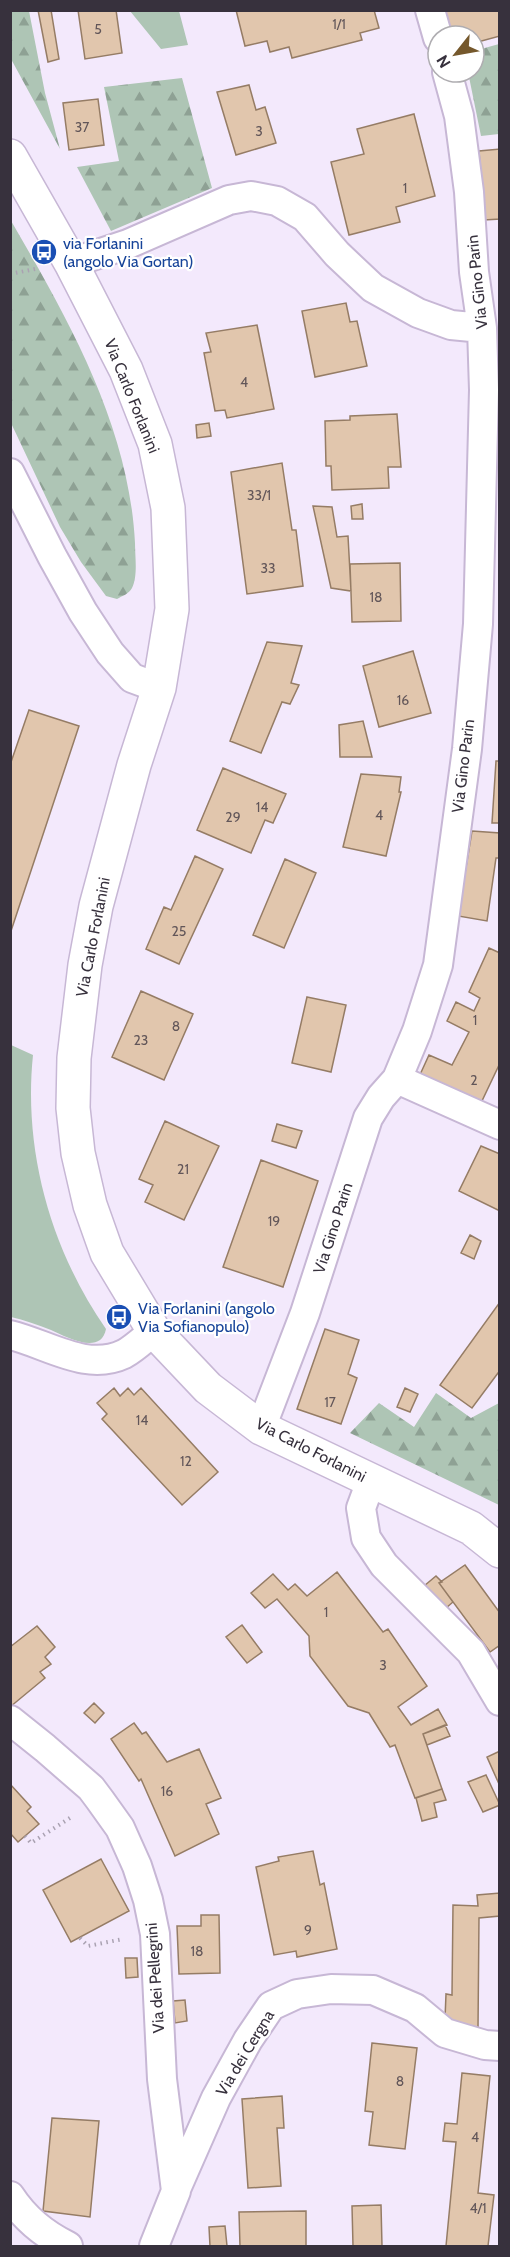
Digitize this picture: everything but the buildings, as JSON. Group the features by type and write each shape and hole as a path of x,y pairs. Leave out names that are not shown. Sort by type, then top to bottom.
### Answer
{"main road":[{"name":"Via Carlo Forlanini","path":"10,156 71,263 126,370 155,444 168,508 172,609 159,688 96,906 85,965 74,1058 73,1108 78,1153 90,1206 107,1252 154,1331 208,1388 261,1428 471,1527 500,1551"}],"street":[{"name":"Via Gino Parin","path":"261,1428 305,1313 368,1118 381,1097 397,1079 417,1032 438,964 467,749 478,624 484,390 482,328 474,272 469,192 459,116 450,84"},
{"path":"71,263 128,244 230,200 251,196 277,201 305,217 337,254 373,288 417,314 451,325 482,328"},
{"path":"10,473 40,534 110,653 132,678 159,688"},
{"path":"397,1079 500,1125"},
{"path":"10,1335 28,1339 80,1359 103,1361 125,1353 154,1331"},
{"path":"371,1481 361,1508 366,1538 384,1565 471,1652 500,1701"},
{"name":"Via dei Pellegrini","path":"10,1720 91,1788 120,1828 137,1866 148,1900 155,1934 162,2079 176,2191 154,2247"},
{"name":"Via dei Cergna","path":"176,2191 216,2098 248,2040 271,2006 297,1994 331,1989 373,1990 415,2008 446,2032 485,2045 500,2046"},
{"path":"10,2196 29,2222 68,2247"}],"path":[{"path":"10,274 38,269"},
{"path":"25,1836 31,1843 100,1800"},
{"path":"80,1938 88,1946 155,1934"}],"green space":[{"path":"10,11 29,11 45,93 60,149 11,59"},
{"path":"130,11 179,11 188,45 161,49"},
{"path":"499,44 499,134 481,136 470,84 486,84 486,48"},
{"path":"182,78 212,188 111,231 77,167 119,161 104,87"},
{"path":"10,219 53,295 92,374 121,457 130,499 136,572 131,590 117,599 106,596 81,562 60,527 11,423"},
{"path":"11,1045 33,1055 32,1127 37,1163 56,1233 70,1266 106,1329 103,1337 97,1342 74,1340 41,1326 11,1317"},
{"path":"436,1393 471,1418 499,1403 499,1505 350,1433 379,1403 414,1427"}],"place":[{"name":"via Forlanini (angolo Via Gortan)","path":"44,252"},
{"name":"Via Forlanini (angolo Via Sofianopulo)","path":"119,1317"}]}
